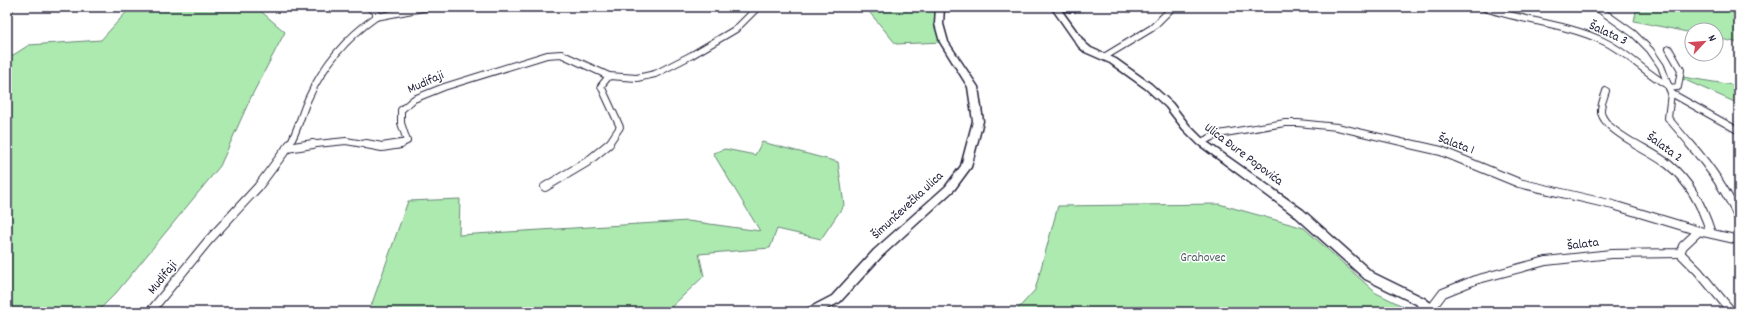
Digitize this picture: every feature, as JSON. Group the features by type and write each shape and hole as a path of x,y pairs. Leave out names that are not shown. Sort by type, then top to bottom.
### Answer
{"street":[{"path":"7,12 11,7"},
{"path":"370,7 376,12 376,17"},
{"name":"Mudifaji","path":"150,312 208,241 258,187 287,148 293,138 307,100 320,74 351,36 376,17 428,7"},
{"path":"545,187 599,152 611,143 618,134 620,127 607,103 601,86 609,76 637,78 654,74 692,55 736,29 758,7"},
{"name":"Šimunčevečka ulica","path":"811,312 836,299 878,253 950,188 966,167 978,121 973,87 944,42 939,24 940,7"},
{"name":"Ulica Đure Popovića","path":"1055,7 1082,45 1088,50 1104,57 1148,86 1169,105 1186,128 1201,142 1299,213 1369,276 1420,301 1430,311"},
{"path":"1060,7 1072,9"},
{"path":"1063,18 1064,15 1072,9 1080,7"},
{"path":"1104,57 1152,28 1173,7"},
{"name":"Šalata 3","path":"1482,7 1603,41 1630,57 1670,89 1739,130"},
{"path":"1596,7 1634,34 1650,50 1661,66 1670,89 1668,118 1704,160 1734,206 1739,219"},
{"path":"1669,49 1681,70 1678,87 1670,89"},
{"name":"Mudifaji","path":"287,148 348,141 375,147 388,148 401,144 407,141 400,123 402,110 414,99 444,87 547,55 561,54 609,76"},
{"name":"Šalata 2","path":"1606,91 1601,111 1603,117 1619,132 1661,159 1677,172 1688,186 1708,224 1710,233"},
{"name":"Šalata 1","path":"1201,142 1219,134 1285,123 1337,127 1441,151 1519,183 1613,205 1699,230"},
{"path":"1732,312 1698,271 1680,253 1683,246 1699,230 1737,238"},
{"name":"Šalata","path":"1430,311 1443,293 1475,280 1546,261 1611,254 1680,253"}],"green space":[{"path":"131,7 256,7 285,32 251,97 220,166 116,293 97,312 7,312 7,59 29,45 101,40"},
{"path":"865,7 940,7 944,42 896,44"},
{"path":"1637,7 1739,7 1739,43 1724,40 1724,22 1684,22 1684,31 1634,21"},
{"path":"1676,76 1739,86 1739,104"},
{"path":"762,142 838,162 844,205 821,239 777,229 770,248 699,254 704,276 666,312 369,312 408,201 460,199 459,235 688,221 760,231 713,153 725,149 755,155"},
{"name":"Grahovec","path":"1219,204 1304,228 1376,293 1415,312 1015,312 1035,290 1058,206"}]}
